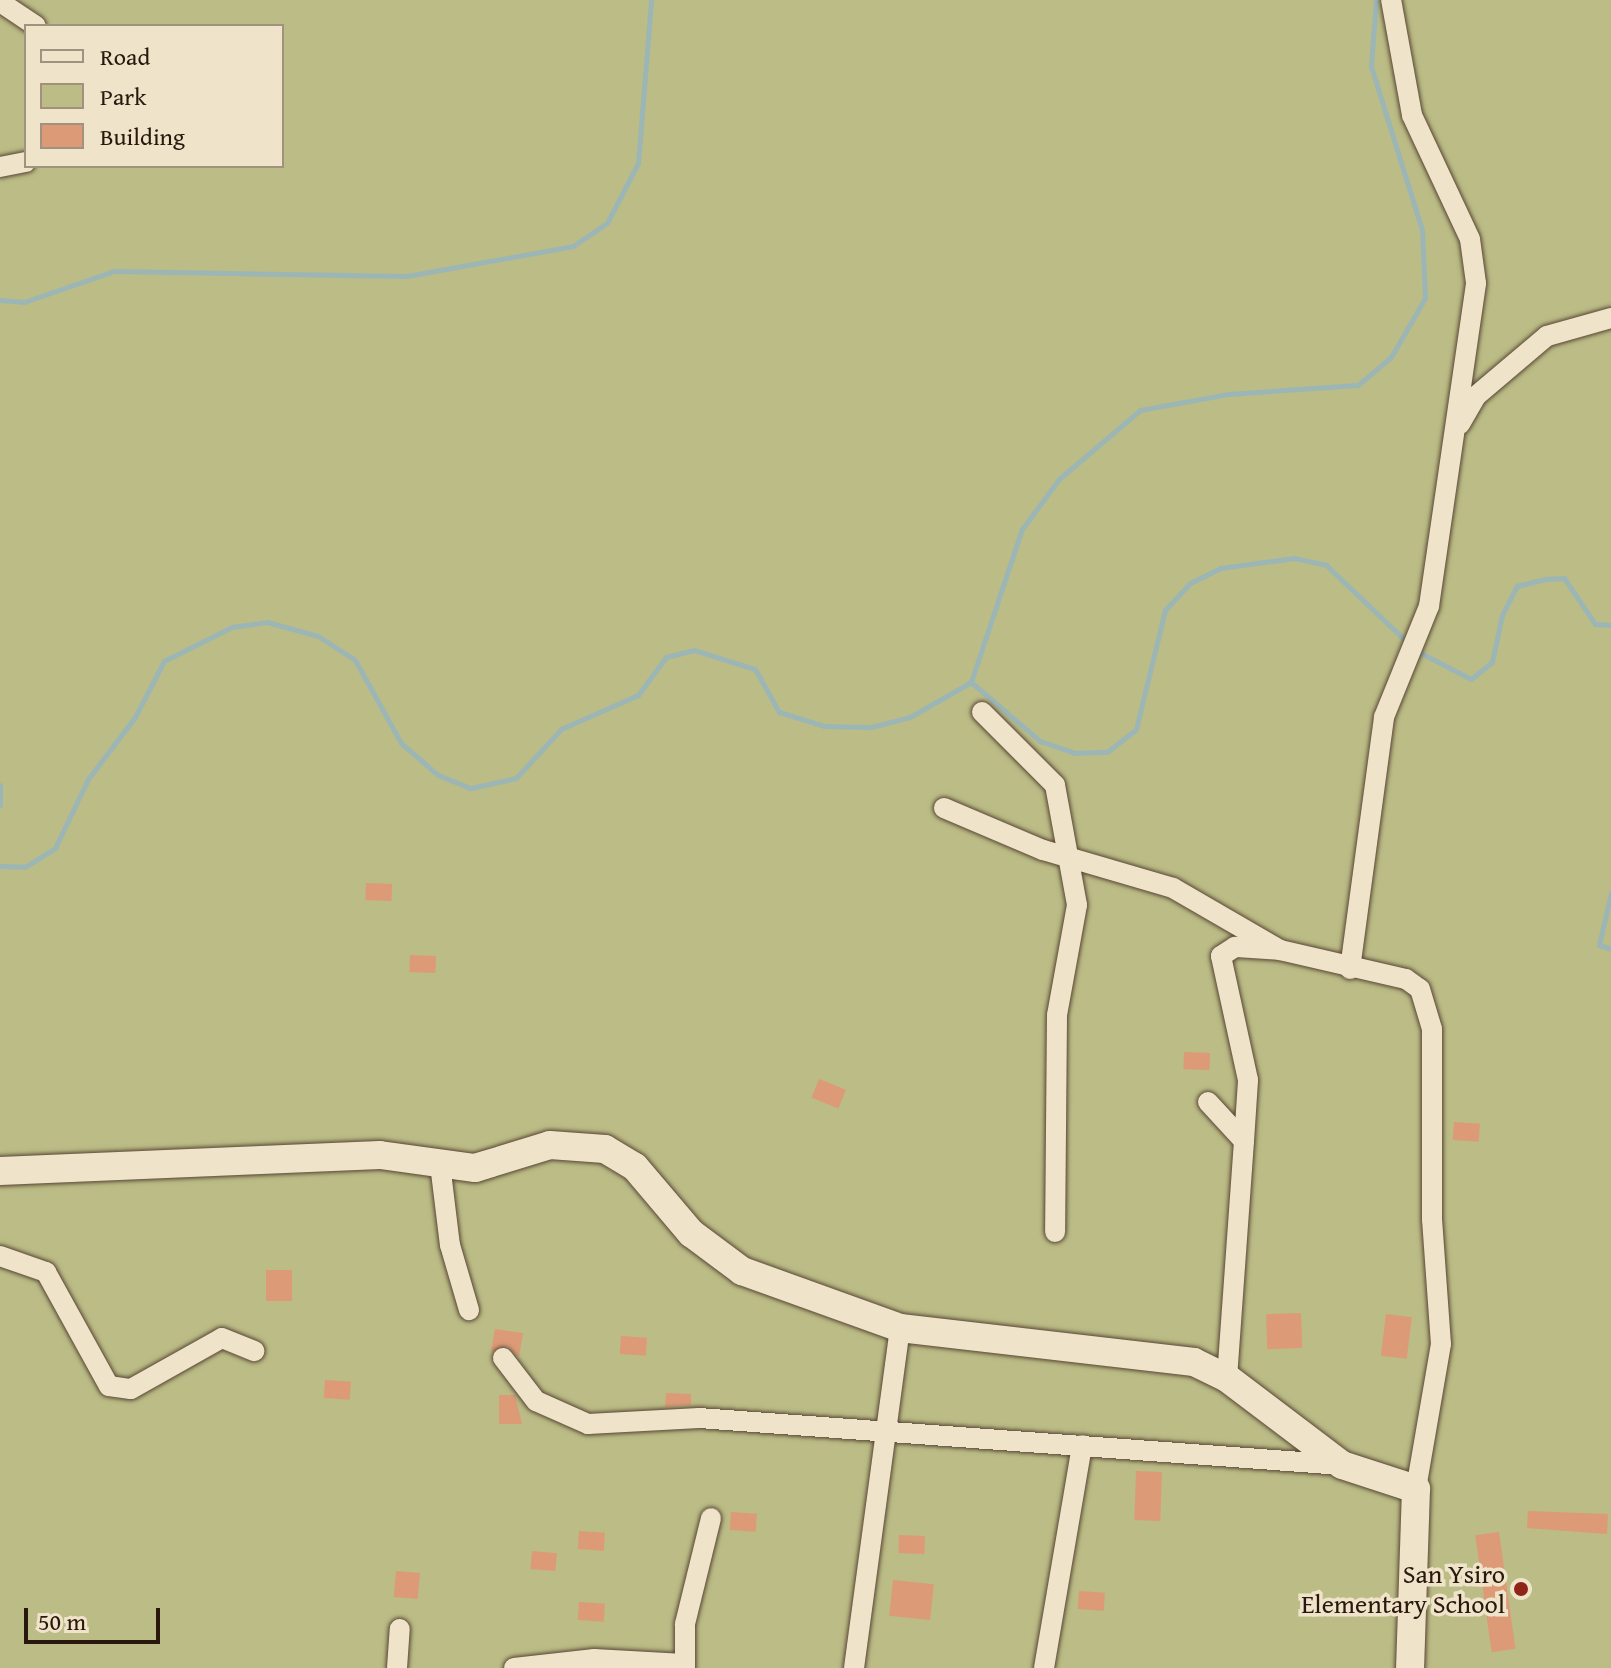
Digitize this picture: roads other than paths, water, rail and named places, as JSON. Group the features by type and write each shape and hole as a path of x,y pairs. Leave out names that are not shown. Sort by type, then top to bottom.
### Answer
{"street":[{"path":"1350,969 1384,717 1429,606 1455,430 1474,260 1412,115 1391,0"},
{"path":"0,2 33,24"},
{"path":"0,167 24,162"},
{"path":"1455,430 1476,396 1547,336 1611,318"},
{"path":"982,712 1046,769 1071,858 1077,940 1057,1015 1055,1232"},
{"path":"944,808 1071,858 1206,902 1280,950"},
{"path":"1227,1378 1248,1080 1221,956 1235,947 1280,950 1350,969 1406,979 1420,989 1432,1029 1432,1219 1441,1344 1416,1489 1410,1668"},
{"path":"1208,1102 1244,1141"},
{"path":"0,1171 366,1155 475,1168 550,1145 605,1149 635,1167 691,1233 742,1271 900,1328 1150,1355 1227,1378 1342,1465"},
{"path":"440,1164 450,1245 469,1310"},
{"path":"0,1256 46,1272 109,1386 131,1389 222,1338 254,1351"},
{"path":"854,1668 900,1328"},
{"path":"503,1358 536,1401 588,1424 699,1418 1342,1465 1416,1489"},
{"path":"1044,1668 1082,1445"},
{"path":"514,1668 594,1659 684,1666 685,1624 711,1518"},
{"path":"397,1668 400,1629"}],"waterway":[{"path":"0,300 24,302 114,271 407,276 573,246 607,223 638,163 651,0"},
{"path":"971,682 1022,529 1059,479 1140,410 1228,394 1358,385 1391,357 1425,298 1422,230 1371,66 1376,0"},
{"path":"971,682 1040,741 1074,753 1107,752 1136,729 1165,610 1190,583 1221,568 1294,558 1326,565 1408,643"},
{"path":"1415,650 1471,679 1492,662 1502,615 1517,586 1545,579 1564,578 1595,624 1611,625"},
{"path":"0,866 25,867 55,848 88,779 135,717 164,661 232,627 267,622 318,636 355,660 401,743 438,775 471,788 516,778 561,729 638,695 666,657 694,650 755,669 779,712 824,726 871,727 910,717 971,682"},
{"path":"0,785 0,805"},
{"path":"1611,893 1599,945 1611,949"}],"place":[{"name":"San Ysiro Elementary School","path":"1521,1589"}]}
